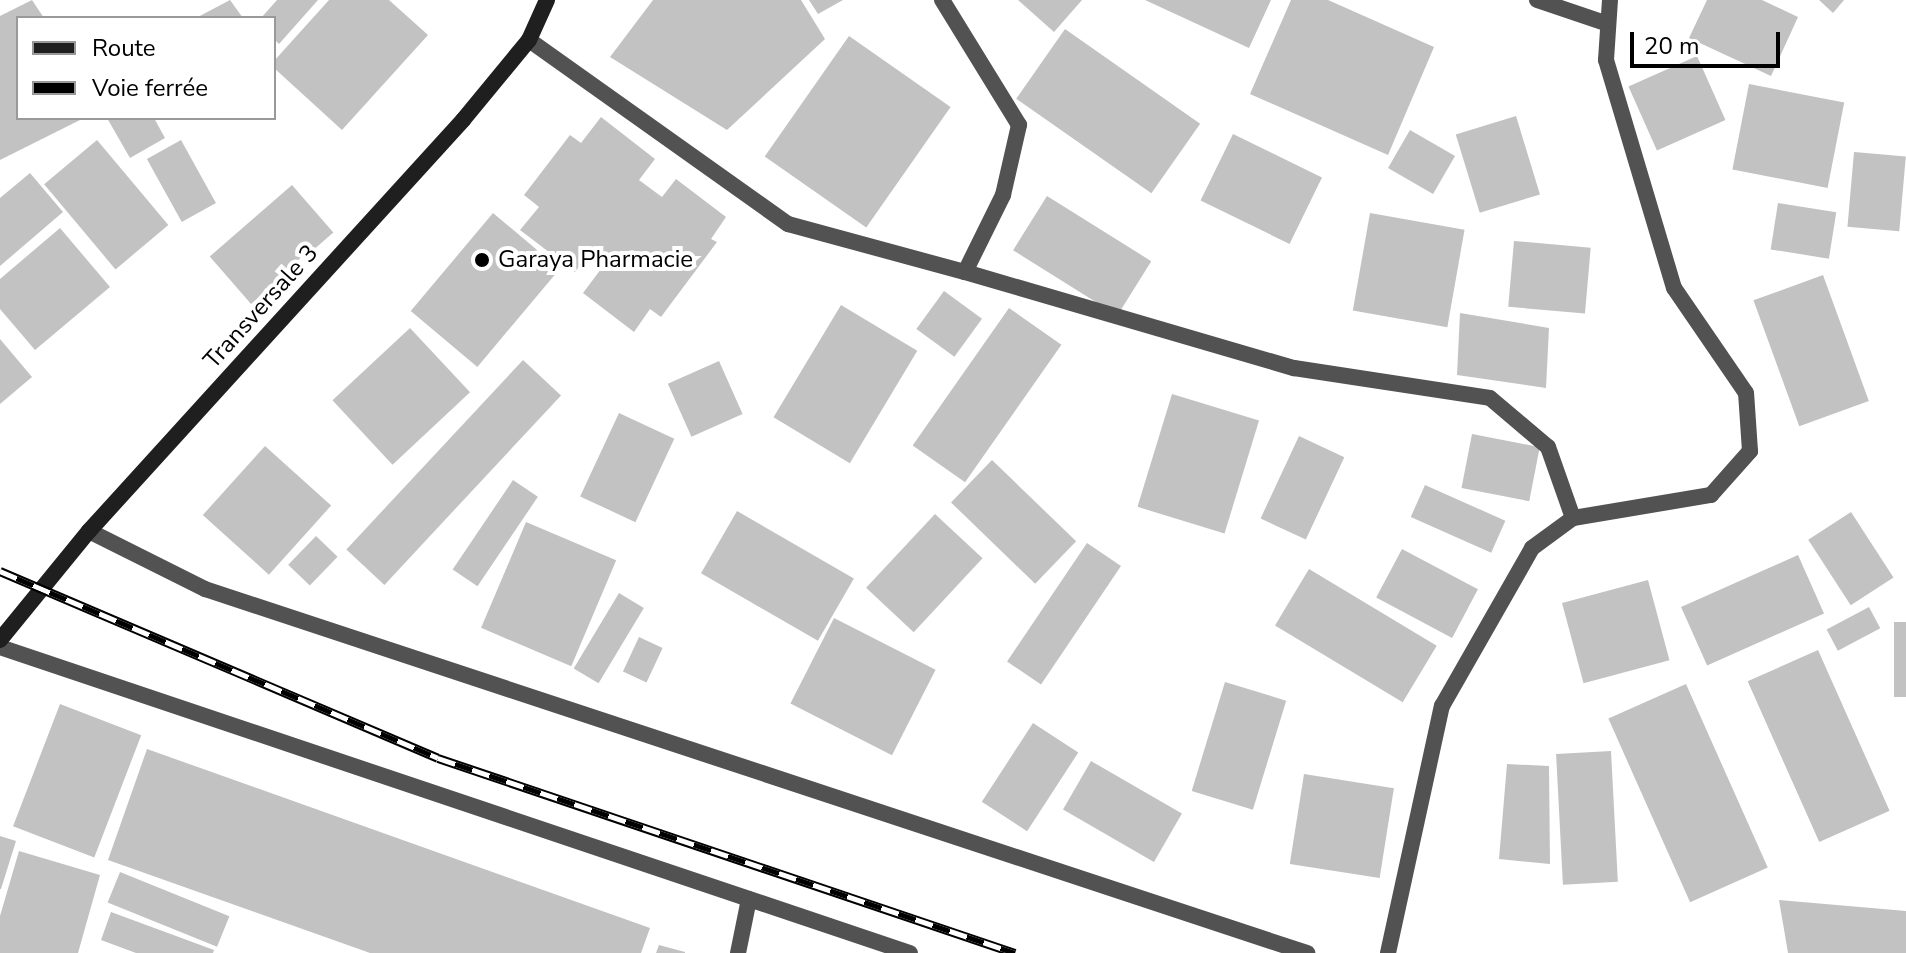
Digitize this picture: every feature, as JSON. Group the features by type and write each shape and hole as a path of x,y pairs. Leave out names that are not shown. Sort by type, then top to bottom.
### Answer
{"main road":[{"name":"Transversale 3","path":"0,640 89,531 529,40 547,0"}],"street":[{"path":"942,0 1019,125 1003,195 965,272"},
{"path":"1537,0 1608,24"},
{"path":"1388,953 1442,706 1532,548 1573,518 1711,495 1750,451 1746,393 1674,288 1606,60 1610,0"},
{"path":"529,40 788,224 1294,368 1490,398 1548,447 1573,518"},
{"path":"89,531 205,589 1307,953"},
{"path":"0,647 910,953"},
{"path":"738,953 749,899"}],"building":[{"path":"32,0 43,16 16,16 16,120 80,120 0,160 0,16"},
{"path":"230,0 242,16 200,16"},
{"path":"277,0 318,0 279,44 276,41 276,16 263,16"},
{"path":"329,0 389,0 428,35 342,130 276,70 276,59"},
{"path":"653,0 801,0 825,39 727,130 610,57"},
{"path":"809,0 843,0 818,14"},
{"path":"1018,0 1082,0 1054,32"},
{"path":"1145,0 1271,0 1249,48"},
{"path":"1291,0 1328,0 1434,47 1388,155 1250,94"},
{"path":"1707,0 1762,0 1798,17 1771,76 1689,38"},
{"path":"1819,0 1844,0 1833,13"},
{"path":"1065,29 1200,124 1151,193 1016,99"},
{"path":"849,36 951,107 866,228 765,156"},
{"path":"1697,56 1725,120 1657,150 1628,87"},
{"path":"1749,84 1844,103 1828,188 1732,169"},
{"path":"1516,116 1540,194 1480,213 1456,134"},
{"path":"601,117 655,159 639,180 662,197 676,179 726,217 711,239 717,242 661,317 650,309 634,332 583,293 601,269 586,257 575,272 520,230 539,207 524,195 570,135 581,143"},
{"path":"108,120 155,120 165,138 130,158"},
{"path":"1410,130 1455,156 1433,194 1388,168"},
{"path":"1233,134 1322,177 1290,244 1201,201"},
{"path":"97,140 168,225 115,269 44,184"},
{"path":"181,140 216,203 182,222 147,159"},
{"path":"1854,152 1906,157 1899,231 1847,227"},
{"path":"30,173 63,212 0,266 0,198"},
{"path":"292,185 333,233 251,304 210,257"},
{"path":"1047,196 1151,261 1117,315 1013,250"},
{"path":"1778,203 1836,212 1829,259 1771,249"},
{"path":"493,213 560,269 477,367 411,311"},
{"path":"1370,213 1465,230 1447,327 1353,310"},
{"path":"60,228 110,287 35,350 0,309 0,279"},
{"path":"1514,241 1591,248 1585,313 1508,307"},
{"path":"1823,275 1869,401 1799,426 1753,300"},
{"path":"944,291 982,319 954,357 916,329"},
{"path":"841,305 917,351 850,463 774,417"},
{"path":"1009,308 1061,345 965,482 913,446"},
{"path":"1460,313 1549,328 1546,388 1457,375"},
{"path":"410,328 470,392 392,465 332,400"},
{"path":"0,339 32,377 0,404"},
{"path":"523,360 561,395 384,585 346,549"},
{"path":"719,361 743,414 691,437 668,384"},
{"path":"1172,394 1259,421 1225,533 1138,507"},
{"path":"619,413 674,439 635,522 580,496"},
{"path":"1472,434 1540,447 1529,501 1462,488"},
{"path":"1299,436 1344,457 1306,540 1261,518"},
{"path":"265,446 331,506 269,575 203,515"},
{"path":"992,460 1076,541 1035,584 951,502"},
{"path":"513,480 538,497 477,586 453,570"},
{"path":"1425,485 1505,521 1491,553 1411,517"},
{"path":"737,511 854,578 818,641 701,573"},
{"path":"1851,512 1893,577 1851,605 1808,540"},
{"path":"935,514 983,558 914,632 866,588"},
{"path":"526,522 616,560 571,666 481,628"},
{"path":"316,536 338,557 310,586 288,565"},
{"path":"1087,543 1121,566 1041,684 1007,662"},
{"path":"1402,549 1478,589 1452,638 1376,598"},
{"path":"1798,555 1824,613 1707,666 1681,607"},
{"path":"1309,569 1437,646 1403,702 1275,626"},
{"path":"1648,580 1669,660 1584,683 1562,603"},
{"path":"619,593 644,608 599,683 574,668"},
{"path":"1869,607 1880,628 1838,651 1827,630"},
{"path":"834,618 936,670 892,755 790,704"},
{"path":"1894,622 1906,622 1906,697 1894,697"},
{"path":"639,637 663,648 647,682 623,671"},
{"path":"1818,650 1890,811 1819,842 1748,681"},
{"path":"1225,682 1286,701 1253,810 1192,791"},
{"path":"1686,684 1768,868 1690,902 1608,719"},
{"path":"60,704 141,735 94,857 13,826"},
{"path":"1033,723 1078,752 1027,831 982,802"},
{"path":"147,749 650,928 641,953 370,953 108,860"},
{"path":"1611,751 1618,882 1563,885 1556,754"},
{"path":"1091,761 1182,813 1154,862 1063,809"},
{"path":"1507,764 1549,766 1550,864 1499,859"},
{"path":"1304,774 1394,788 1380,878 1290,864"},
{"path":"0,836 16,841 1,889 0,889"},
{"path":"19,851 100,875 78,953 0,953 0,916"},
{"path":"120,872 229,916 217,947 108,903"},
{"path":"1779,900 1906,911 1906,953 1788,953"},
{"path":"111,912 214,950 213,953 136,953 101,940"},
{"path":"659,945 685,952 685,953 656,953"}],"railway":[{"path":"0,571 438,758 1015,953"}],"place":[{"name":"Garaya Pharmacie","path":"482,260"}]}
